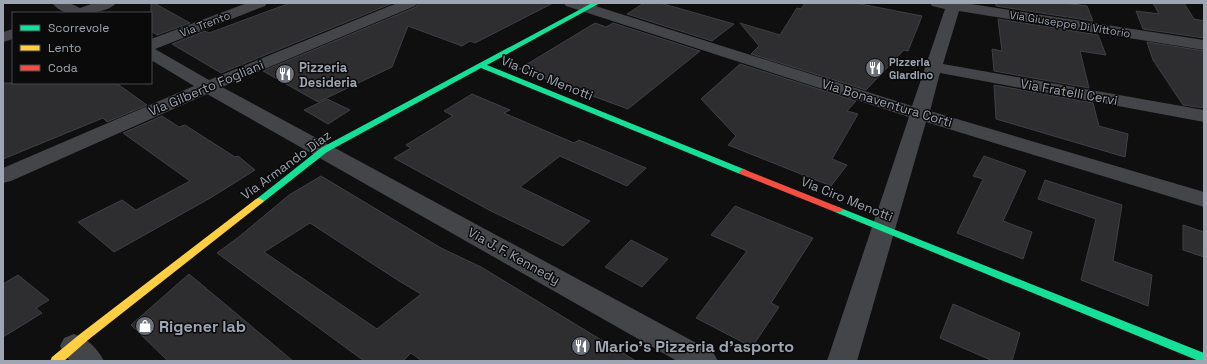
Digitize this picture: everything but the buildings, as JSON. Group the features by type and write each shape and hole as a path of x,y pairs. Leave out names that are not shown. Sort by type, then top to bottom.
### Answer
{"street":[{"path":"59,3 77,12"},
{"path":"82,12 109,3"},
{"name":"Via Trento","path":"152,45 260,3"},
{"name":"Via Gilberto Fogliani","path":"3,176 208,87 410,3"},
{"path":"842,361 933,67 948,4"},
{"name":"Via Giuseppe Di Vittorio","path":"948,4 1204,45"},
{"name":"Via Armando Diaz","path":"73,356 324,150 480,65 585,5"},
{"name":"Via Bonaventura Corti","path":"585,5 918,114 1204,200"},
{"name":"Via J. F. Kennedy","path":"152,54 208,87 703,361"},
{"name":"Via Ciro Menotti","path":"480,65 1204,358"},
{"name":"Via Fratelli Cervi","path":"933,67 1204,116"}],"traffic: fast":[{"path":"259,201 324,150 597,3"},
{"path":"480,65 743,172"},
{"path":"838,210 1204,358"}],"traffic: slow":[{"path":"56,361 84,337 259,201"}],"traffic: jam":[{"path":"743,172 838,210"}],"place":[{"name":"Pizzeria Giardino","path":"875,68"},
{"name":"Pizzeria Desideria","path":"285,74"},
{"name":"Rigener lab","path":"145,326"},
{"name":"Mario's Pizzeria d'asporto","path":"581,346"}]}
